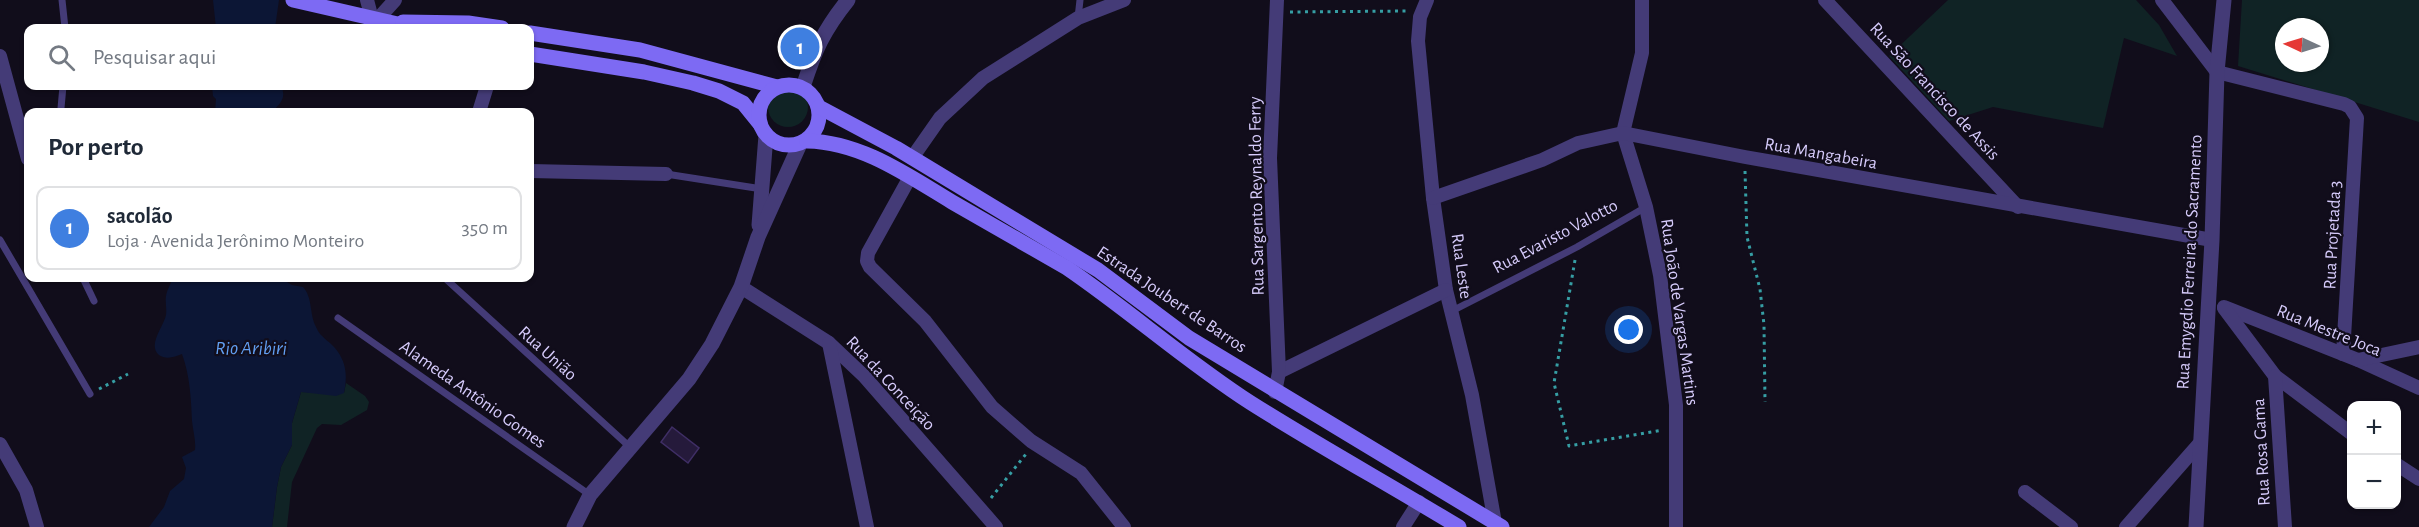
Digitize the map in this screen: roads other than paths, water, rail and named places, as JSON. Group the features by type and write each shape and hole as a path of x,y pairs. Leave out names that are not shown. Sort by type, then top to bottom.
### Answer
{"main road":[{"path":"293,0 397,24"},
{"path":"379,20 475,24"},
{"path":"534,34 640,50 777,87"},
{"path":"534,55 633,70 719,91 742,103 763,130 776,143 787,146 803,142 815,131 820,119 819,107 813,95 803,87 785,85 769,92 762,102 759,113 763,130"},
{"name":"Estrada Joubert de Barros","path":"819,107 912,158 1098,270 1189,338 1498,525"},
{"name":"Estrada Joubert de Barros","path":"803,142 842,145 885,162 1067,268 1173,349 1250,403 1459,527"}],"street":[{"path":"367,0 379,20 395,0"},
{"path":"803,87 828,24 848,0"},
{"path":"912,158 940,118 983,78 1078,18 1124,0"},
{"path":"1623,133 1642,53 1642,0"},
{"name":"Rua São Francisco de Assis","path":"1825,0 2018,207"},
{"path":"2162,0 2217,72"},
{"name":"Rua Emygdio Ferreira do Sacramento","path":"2196,527 2212,240 2217,72 2224,0"},
{"name":"Rua Sargento Reynaldo Ferry","path":"1275,392 1279,372 1271,203 1276,6"},
{"name":"Rua Leste","path":"1425,6 1418,41 1433,198 1450,312 1472,395 1498,525"},
{"path":"0,56 24,144"},
{"name":"Rua Projetada 3","path":"2217,72 2344,104 2350,107 2357,118 2343,354"},
{"path":"480,108 486,90"},
{"path":"758,237 763,130"},
{"name":"Rua Mangabeira","path":"1433,198 1542,160 1578,143 1623,133 2018,207 2212,240"},
{"name":"Rua João de Vargas Martins","path":"1623,133 1646,207 1660,275 1677,427 1676,527"},
{"path":"574,527 590,495 689,380 712,344 741,287 758,237 803,142"},
{"path":"534,171 666,174"},
{"path":"910,177 868,253 867,261 870,267 926,321 992,407 1035,444 1081,473 1124,527"},
{"name":"Rua da Conceição","path":"741,287 829,343 864,376 996,527"},
{"path":"1279,372 1446,290"},
{"path":"2208,297 2224,307 2275,376 2347,430"},
{"name":"Rua Mestre Joca","path":"2224,307 2358,360 2419,388"},
{"path":"829,343 867,527"},
{"path":"2358,360 2419,347"},
{"name":"Rua Rosa Gama","path":"2275,376 2285,527"},
{"path":"0,444 26,490 37,527"},
{"path":"2126,527 2199,444"},
{"path":"2401,467 2419,479"},
{"path":"2025,492 2071,527"},
{"path":"1403,527 1419,502"}],"lane":[{"path":"62,0 65,24"},
{"path":"1078,18 1080,0"},
{"path":"61,108 63,90"},
{"path":"666,174 762,189"},
{"name":"Rua Evaristo Valotto","path":"1450,312 1577,247 1646,207"},
{"path":"0,240 24,281"},
{"path":"25,282 90,394"},
{"path":"85,282 94,301"},
{"name":"Rua União","path":"449,282 631,448"},
{"name":"Alameda Antônio Gomes","path":"338,318 590,495"}],"water":[{"path":"213,0 279,0 276,24 216,24"},
{"path":"212,90 283,90 283,97 276,108 215,108 216,99"},
{"name":"Rio Aribiri","path":"171,282 287,282 303,287 308,296 318,331 341,357 346,377 344,393 336,396 301,392 292,423 292,445 281,467 272,527 149,527 164,507 170,491 184,479 186,468 182,457 195,450 190,387 182,354 165,357 159,355 155,346 166,315 168,289"}],"place":[{"name":"sacolão","path":"800,47"}]}
